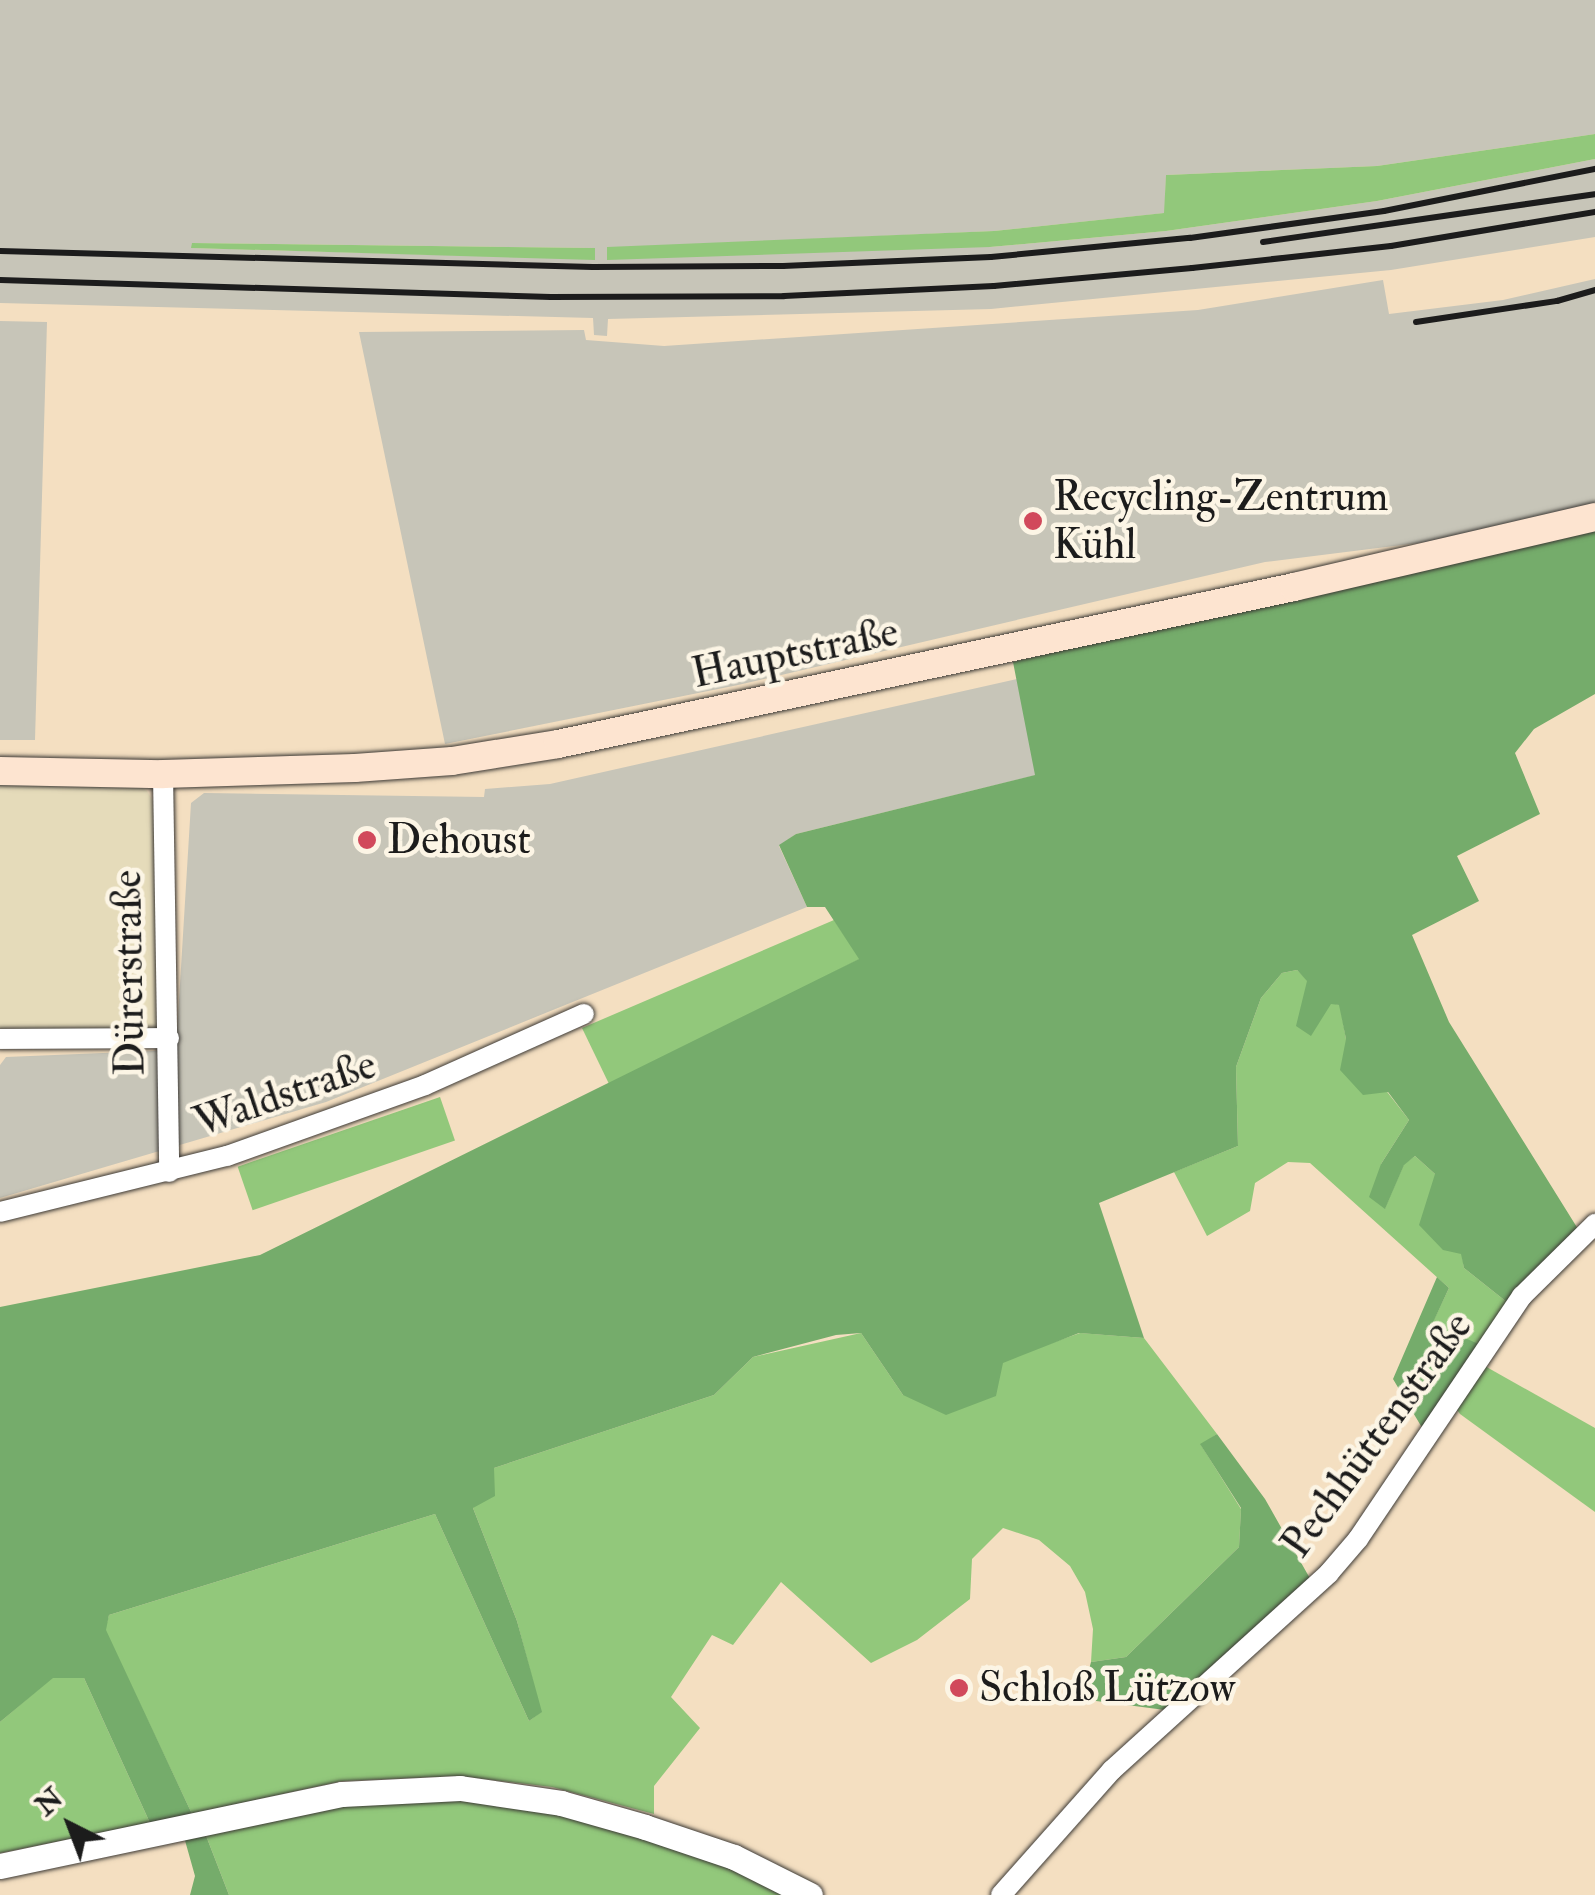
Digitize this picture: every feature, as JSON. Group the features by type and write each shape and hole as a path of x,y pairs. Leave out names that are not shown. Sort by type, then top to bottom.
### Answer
{"main road":[{"name":"Hauptstraße","path":"0,770 163,774 432,762 558,744 1294,587 1595,516"}],"street":[{"name":"Dürerstraße","path":"163,774 169,1172"},
{"name":"Waldstraße","path":"0,1212 228,1156 425,1085 584,1014"},
{"path":"0,1039 168,1038"},
{"name":"Pechhüttenstraße","path":"1001,1895 1112,1770 1330,1573 1358,1539 1522,1296 1595,1224"},
{"path":"0,1866 342,1794 460,1788 546,1800 645,1827 734,1857 810,1895"}],"shaded area":[{"path":"0,0 1595,0 1595,134 1377,166 1166,175 1165,213 994,231 607,248 990,247 1166,231 1377,201 1595,159 1595,237 1391,270 991,309 608,319 607,336 594,335 593,318 0,303","holes":["193,243 595,248 595,259 192,248"]},
{"path":"1595,279 1595,507 1458,538 1265,562 738,685 445,744 359,332 584,330 586,340 664,346 1198,310 1383,280 1389,314 1503,300"},
{"path":"0,321 47,322 35,740 0,740"},
{"path":"1017,679 1036,775 796,834 779,846 807,907 326,1102 0,1198 0,1065 6,1057 176,1050 191,803 204,793 484,797 485,789 550,784"},
{"path":"0,780 130,781 147,791 155,805 157,1029 0,1030"}],"green space":[{"path":"1595,134 1595,159 1377,201 1166,231 990,247 607,260 607,247 994,231 1164,213 1166,175 1377,166"},
{"path":"192,243 595,248 595,260 191,248"},
{"path":"1595,528 1595,694 1534,729 1515,753 1540,814 1457,856 1479,901 1412,935 1449,1022 1578,1229 1508,1303 1464,1268 1461,1254 1443,1250 1419,1225 1435,1174 1415,1156 1404,1165 1385,1209 1369,1197 1381,1164 1409,1120 1388,1092 1363,1095 1340,1070 1346,1039 1339,1005 1331,1004 1311,1036 1296,1026 1307,981 1297,970 1282,973 1261,998 1236,1067 1238,1146 1099,1203 1144,1338 1079,1333 1003,1363 996,1396 946,1415 903,1395 861,1333 836,1335 753,1357 714,1395 494,1468 495,1496 473,1508 517,1621 542,1712 529,1721 435,1514 109,1615 106,1630 192,1814 150,1823 84,1678 53,1678 0,1722 0,1307 260,1255 859,959 825,907 807,907 779,845 796,834 1035,775 1013,662"},
{"path":"834,920 860,959 610,1086 582,1028"},
{"path":"1297,970 1331,1003 1340,1005 1346,1039 1409,1120 1381,1164 1385,1208 1404,1164 1415,1156 1435,1174 1464,1268 1508,1303 1481,1345 1447,1346 1430,1328 1449,1288 1310,1163 1288,1162 1255,1183 1250,1211 1207,1236 1174,1172 1238,1146 1236,1067 1261,998 1282,973"},
{"path":"440,1097 455,1140 253,1210 238,1167"},
{"path":"1437,1277 1449,1288 1430,1329 1447,1345 1460,1336 1481,1345 1424,1431 1393,1379"},
{"path":"861,1333 903,1395 1080,1333 1144,1338 1217,1434 1201,1445 1241,1509 1239,1547 1126,1657 1091,1662 1093,1629 1085,1592 1070,1566 1039,1540 1003,1528 972,1559 970,1599 917,1640 871,1663 781,1582 733,1645 712,1635 671,1697 700,1728 654,1786 654,1814 552,1787 459,1776 342,1781 192,1814 105,1630 109,1615 435,1514 529,1721 541,1712 517,1621 473,1508 494,1468 714,1395 753,1357"},
{"path":"1483,1365 1595,1428 1595,1512 1460,1414 1455,1407"},
{"path":"1217,1434 1265,1499 1312,1582 1165,1710 1081,1699 1091,1662 1126,1657 1239,1547 1241,1508 1200,1444"},
{"path":"53,1677 84,1678 150,1823 0,1853 0,1722"},
{"path":"500,1798 727,1863 792,1895 229,1895 205,1833 346,1801"},
{"path":"205,1833 229,1895 190,1895 195,1876 184,1837"}],"railway":[{"path":"0,251 593,267 783,266 991,257 1190,238 1384,211 1595,169"},
{"path":"1263,242 1595,194"},
{"path":"0,280 551,297 784,296 994,286 1192,268 1391,246 1595,212"},
{"path":"1416,322 1557,301 1595,290"}],"place":[{"name":"Recycling-Zentrum Kühl","path":"1033,521"},
{"name":"Dehoust","path":"367,840"},
{"name":"Schloß Lützow","path":"959,1688"}]}
